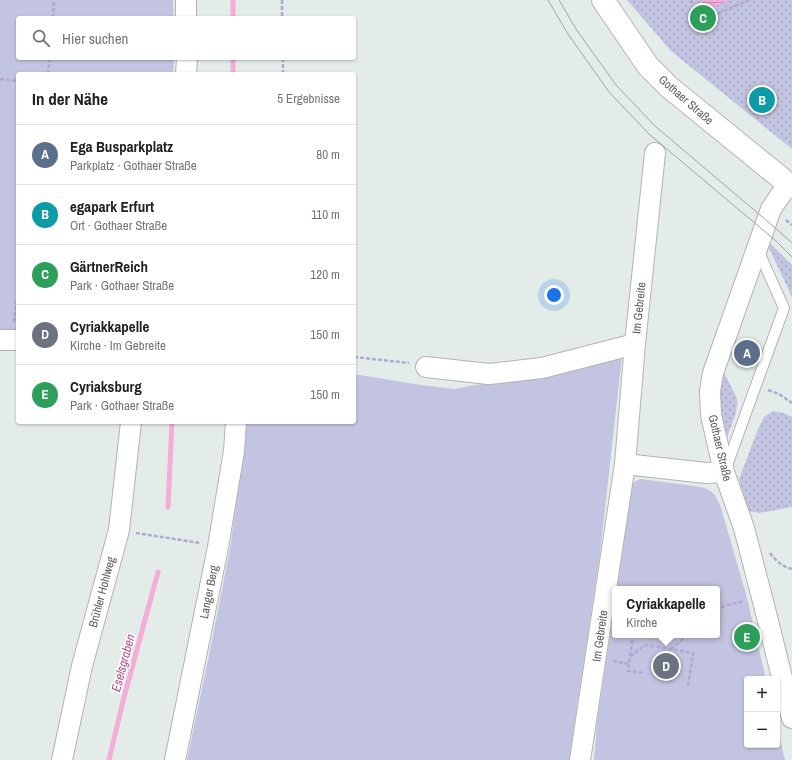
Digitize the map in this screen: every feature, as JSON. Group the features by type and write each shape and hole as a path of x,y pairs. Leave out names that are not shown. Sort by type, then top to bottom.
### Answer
{"main road":[{"name":"Gothaer Straße","path":"604,0 648,66 669,87 790,185"}],"street":[{"path":"186,0 186,16"},
{"path":"186,72 187,60"},
{"name":"Im Gebreite","path":"580,760 625,464 635,344 655,153"},
{"name":"Gothaer Straße","path":"790,185 771,209 713,373 710,391 711,415 724,472 744,528 792,718"},
{"path":"426,367 489,374 542,368 635,344"},
{"name":"Brühler Hohlweg","path":"62,760 82,666 119,530 130,424"},
{"name":"Langer Berg","path":"175,760 218,547 234,451 236,424"},
{"path":"625,464 706,473 724,472"}],"lane":[{"path":"724,472 784,308 757,248"}],"path":[{"path":"53,16 54,0"},
{"path":"282,0 282,16"},
{"path":"691,0 700,21 749,0"},
{"path":"48,72 50,60"},
{"path":"283,60 283,72"},
{"path":"0,79 16,81"},
{"path":"10,340 16,303"},
{"path":"356,357 419,364 426,367"},
{"path":"756,385 779,394 792,403"},
{"path":"137,533 191,542"},
{"path":"766,548 775,559 786,568 792,569"},
{"path":"720,609 724,606 746,601"},
{"path":"633,638 628,671 644,673"},
{"path":"671,649 684,638"},
{"path":"630,657 645,645 693,653 688,686"},
{"path":"614,661 630,664"}],"shaded area":[{"path":"0,0 173,0 174,16 16,16 16,60 174,60 173,72 16,72 16,333 0,333"},
{"path":"627,0 792,0 792,149 671,51"},
{"path":"702,0 730,0 706,10"},
{"path":"767,240 792,265 792,297 769,248"},
{"path":"622,356 600,554 569,760 187,760 230,549 247,424 356,424 356,374 455,389"},
{"path":"722,369 737,398 737,408 726,440 717,404"},
{"path":"773,411 784,413 792,417 792,507 759,513 748,511 739,479 764,417"},
{"path":"641,479 701,487 711,491 715,495 720,505 746,594 765,676 744,676 744,748 780,748 780,739 785,760 594,760 597,721 612,624 612,638 720,638 720,586 617,586 630,490 634,483"}],"waterway":[{"name":"Eselsgraben","path":"233,0 233,16"},
{"name":"Eselsgraben","path":"233,60 233,72"},
{"name":"Eselsgraben","path":"168,507 172,424"},
{"name":"Eselsgraben","path":"109,760 123,701 158,572"}],"tram line":[{"path":"548,0 568,34 609,92 649,134 776,241 792,257"},
{"path":"559,0 576,29 616,85 655,126 792,243"}],"place":[{"name":"GärtnerReich","path":"703,18"},
{"name":"egapark Erfurt","path":"762,100"},
{"name":"Ega Busparkplatz","path":"747,353"},
{"name":"Cyriaksburg","path":"747,637"},
{"name":"Cyriakkapelle","path":"666,666"}]}
